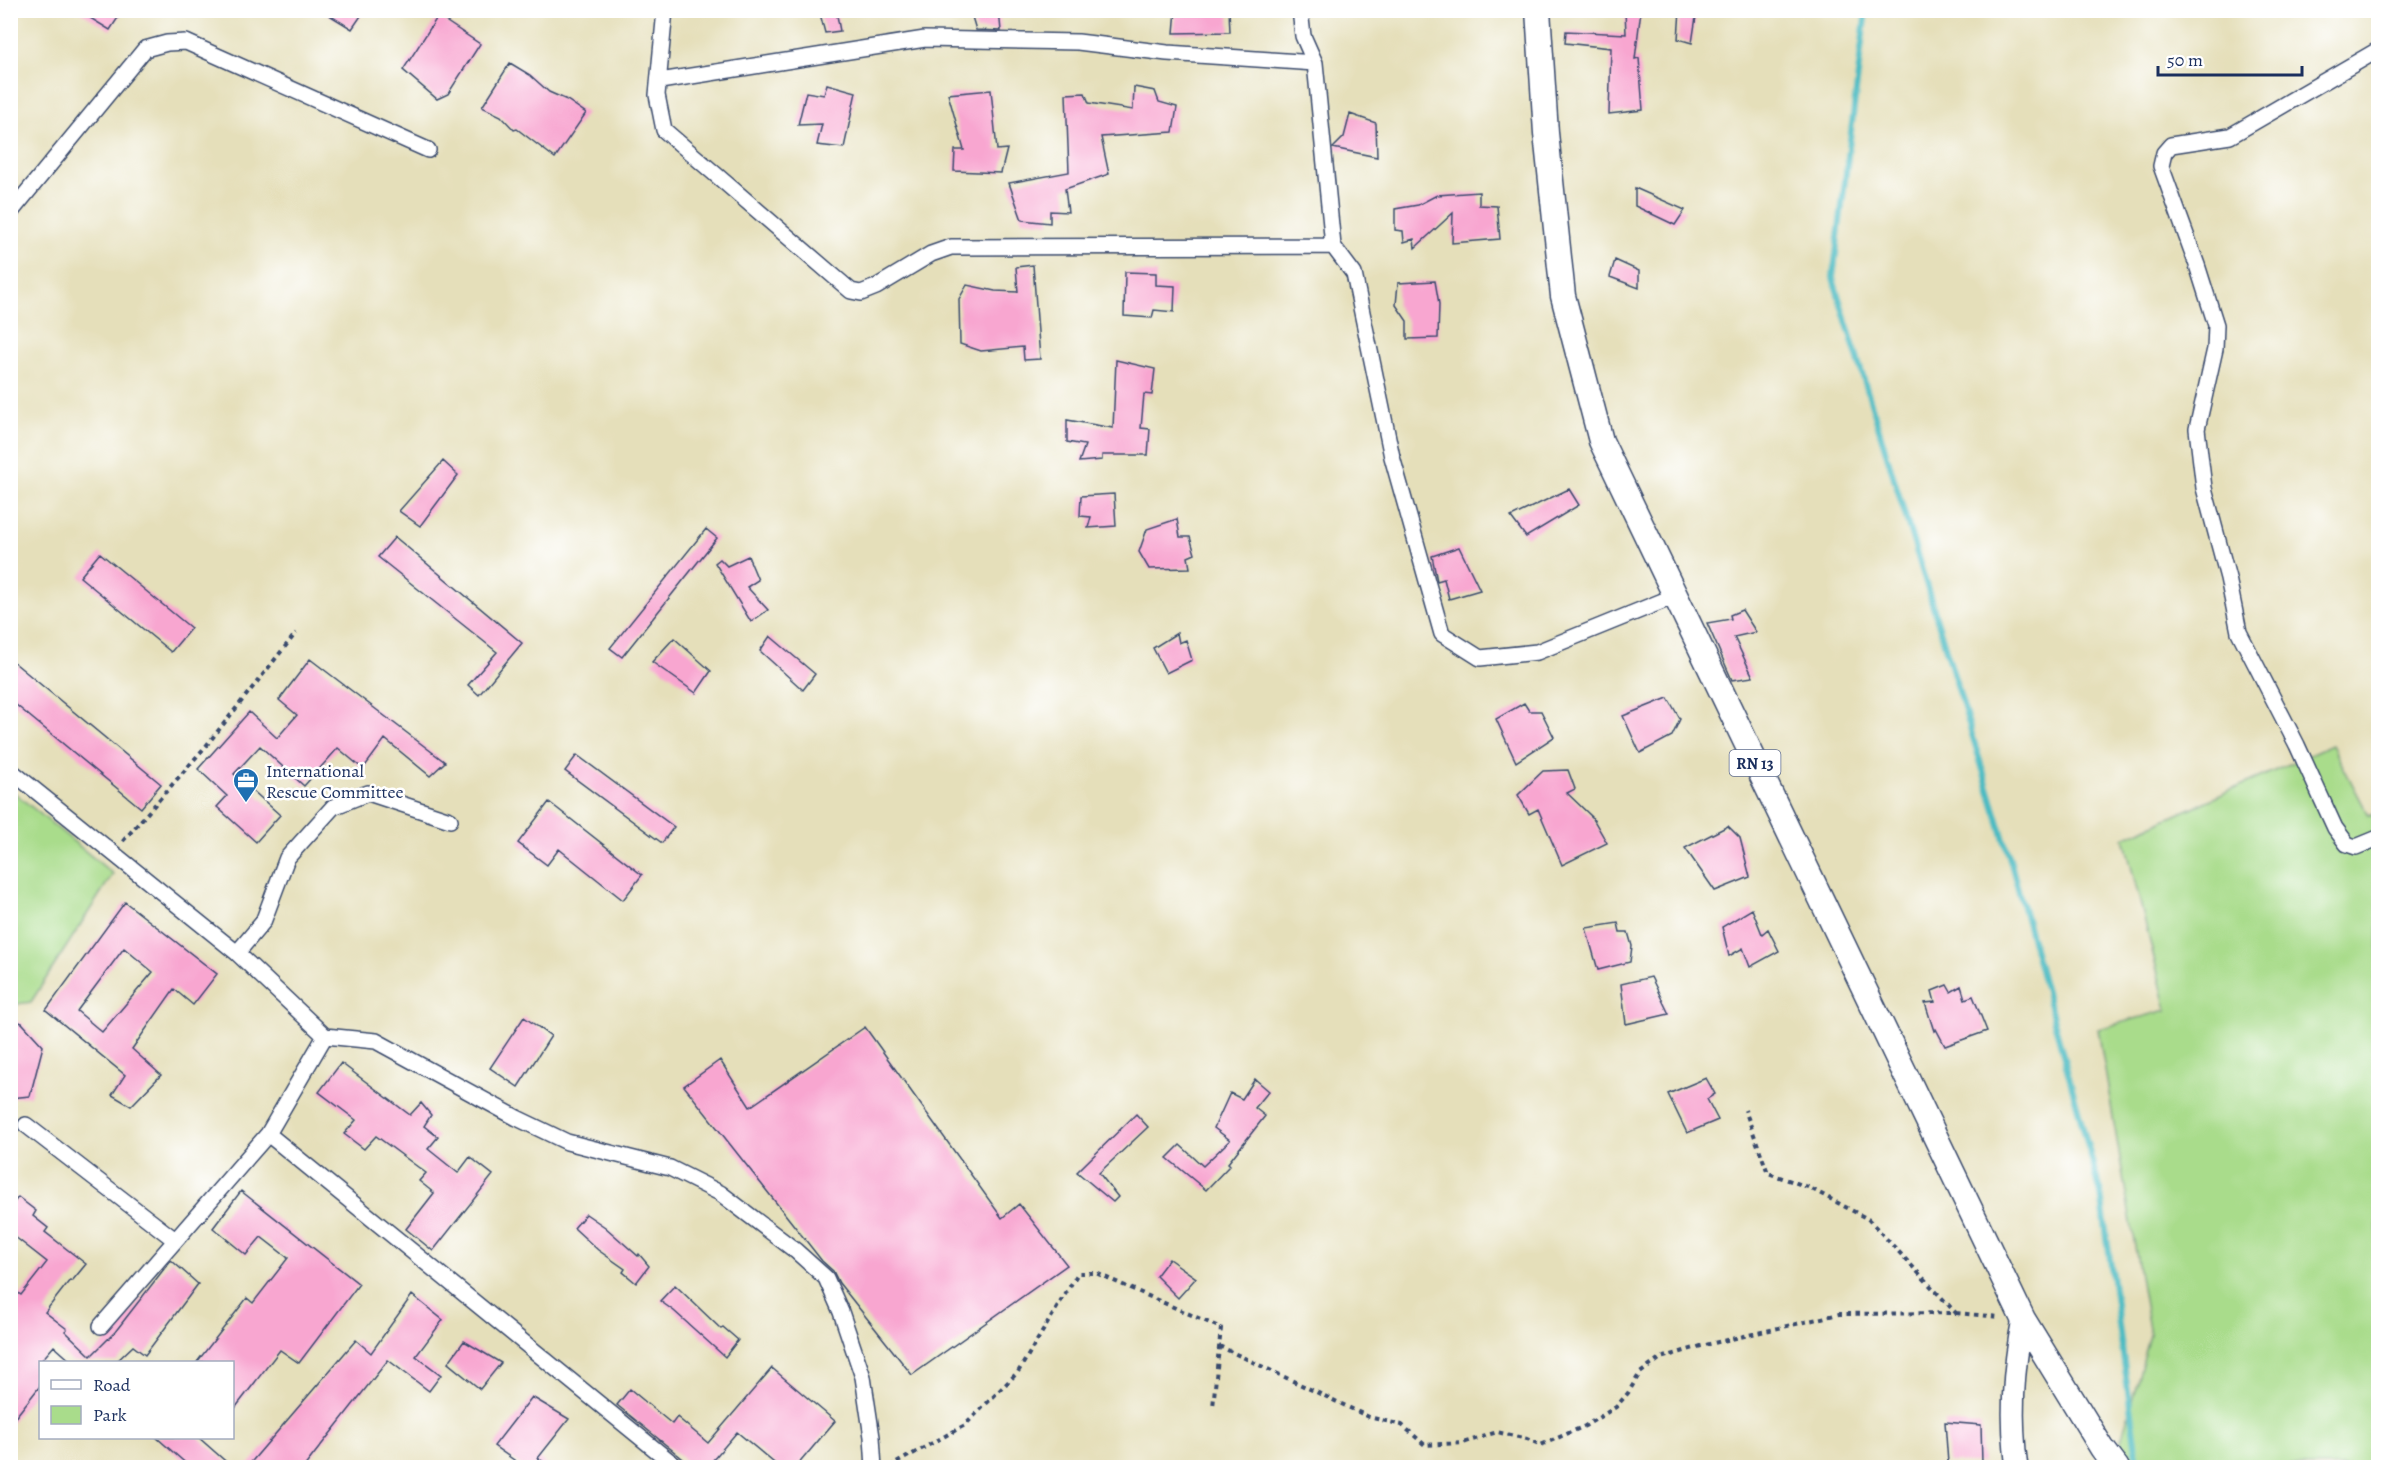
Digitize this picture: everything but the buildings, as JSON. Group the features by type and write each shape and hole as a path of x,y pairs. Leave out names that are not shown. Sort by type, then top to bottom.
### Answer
{"main road":[{"name":"RN 13","path":"1538,10 1546,133 1563,296 1601,441 2023,1319 2102,1448 2117,1467"},
{"path":"2017,1467 2012,1418 2016,1350 2023,1319"}],"street":[{"path":"665,10 657,95 664,130 851,291 861,293 876,287 931,254 951,247 1334,246"},
{"path":"1300,10 1303,36 1315,63 1334,246 1354,274 1392,457 1442,634 1480,658 1537,651 1675,596"},
{"path":"660,81 925,39 1078,42 1167,53 1315,63"},
{"path":"10,213 145,49 168,42 186,42 429,150"},
{"path":"2379,50 2230,136 2171,145 2164,153 2161,166 2216,325 2215,349 2197,429 2204,488 2228,578 2239,632 2297,745 2335,828 2347,844 2356,848 2379,838"},
{"path":"10,770 237,953 325,1035 376,1041 517,1118 567,1142 623,1158 670,1168 720,1193 762,1224 826,1278 841,1312 863,1377 873,1437 874,1467"},
{"path":"237,953 263,922 286,858 333,807 368,793 450,820"},
{"path":"100,1326 268,1134 325,1035"},
{"path":"26,1125 175,1240"},
{"path":"268,1134 678,1467"}],"path":[{"path":"113,853 206,746 296,633"},
{"path":"1745,1110 1768,1173 1808,1187 1868,1219 1956,1313"},
{"path":"888,1467 965,1425 1018,1372 1078,1273 1096,1273 1221,1328 1213,1407"},
{"path":"1219,1346 1369,1417 1402,1425 1425,1445 1463,1443 1497,1432 1541,1445 1585,1426 1616,1407 1640,1373 1661,1358 1701,1346 1839,1314 1956,1313 2023,1319"}],"green space":[{"path":"2332,745 2369,816 2378,813 2378,1467 2137,1467 2120,1444 2150,1335 2098,1029 2167,1010 2124,838"},
{"path":"11,790 113,874 31,1002 11,1005"}],"waterway":[{"path":"1866,10 1833,278 2009,856 2101,1194 2137,1457"}],"place":[{"name":"International Rescue Committee","path":"246,804"}]}
